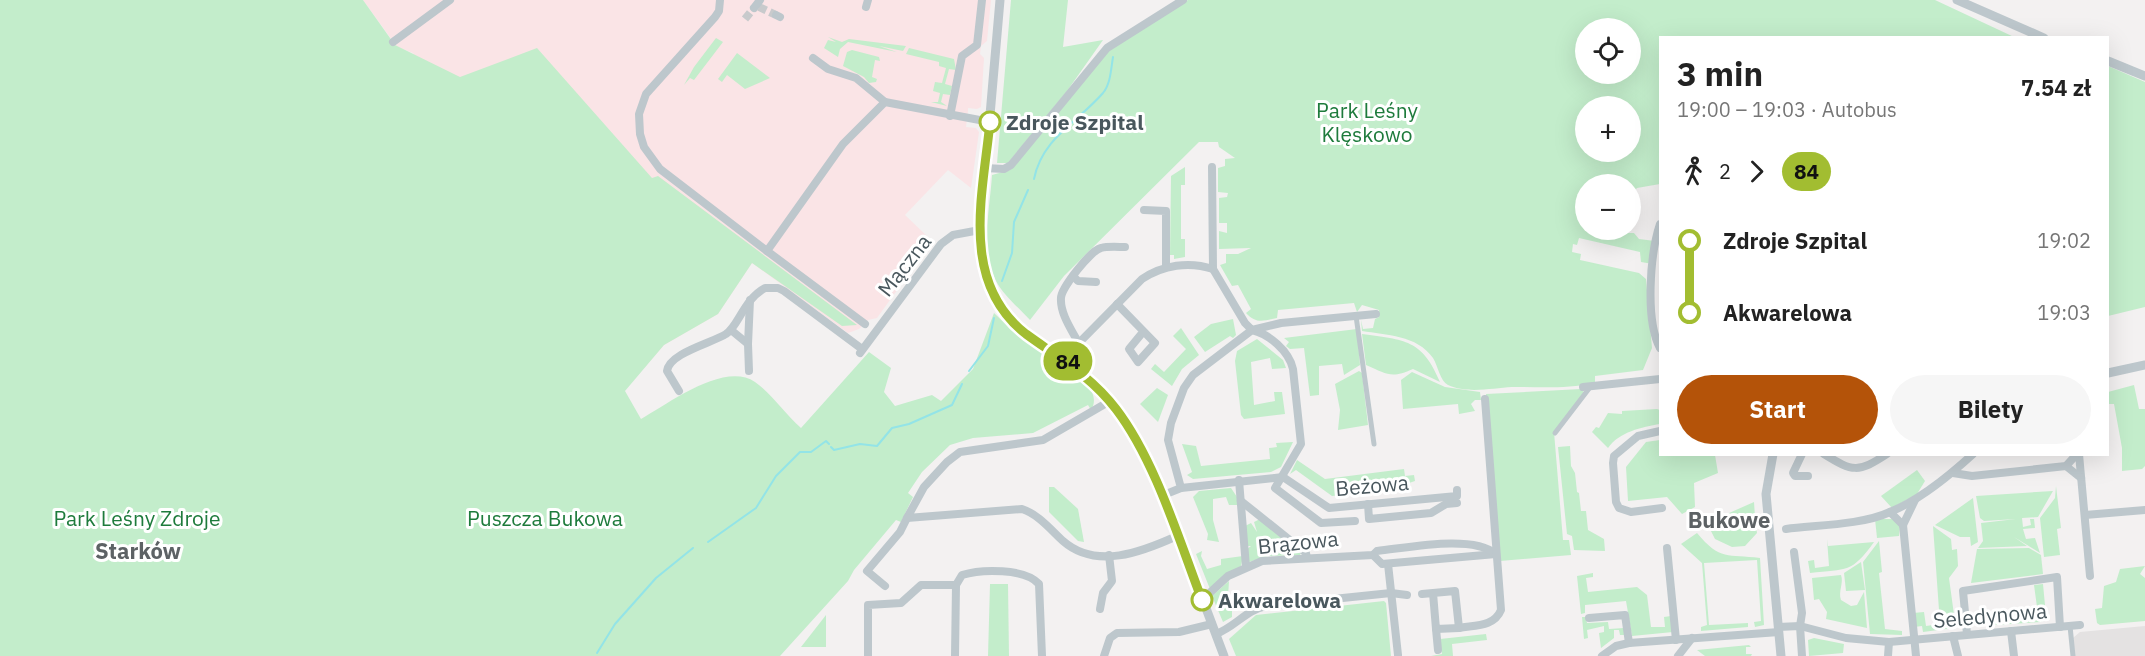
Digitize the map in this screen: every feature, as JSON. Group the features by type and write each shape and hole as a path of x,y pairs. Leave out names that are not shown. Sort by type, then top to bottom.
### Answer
{"street":[{"path":"393,42 450,0"},
{"path":"720,0 719,12 646,94 639,114 640,134 648,153 660,169 865,324"},
{"path":"950,116 962,56 978,50 982,0"},
{"path":"1000,0 980,230 983,269 1001,308 1027,334 1064,358 1093,382 1110,401 1134,438 1178,536 1224,656"},
{"path":"1957,0 2039,36"},
{"path":"985,168 1004,169 1011,165 1107,48 1181,1"},
{"path":"813,58 828,69 856,78 885,102 990,122"},
{"path":"2109,61 2145,76"},
{"path":"767,251 843,144 885,102"},
{"path":"1212,167 1213,269 1245,323 1252,330 1267,335 1292,363 1301,444 1275,488 1321,524 1355,521"},
{"path":"1144,210 1166,211 1166,267"},
{"path":"1659,229 1652,304 1659,338"},
{"name":"Mączna","path":"750,300 765,288 778,288 861,351 941,244 953,235 980,230"},
{"path":"1078,342 1063,312 1060,300 1063,289 1089,256 1100,248 1125,247"},
{"path":"1064,358 1142,279 1166,267 1193,266 1213,269"},
{"path":"1074,276 1078,281 1096,282"},
{"path":"679,391 667,371 669,365 684,354 731,330 742,309 750,300"},
{"path":"749,371 750,300"},
{"path":"1117,304 1143,332"},
{"path":"1181,488 1168,440 1171,423 1184,388 1193,375 1252,330 1281,323 1376,314"},
{"path":"1356,316 1374,444"},
{"path":"731,330 748,344"},
{"path":"2109,373 2145,365"},
{"path":"1583,387 1659,379"},
{"path":"1555,433 1592,385"},
{"path":"1436,630 1486,624 1497,619 1502,610 1485,399"},
{"path":"885,586 867,571 900,532 924,487 946,462 960,452 1042,440 1110,401"},
{"path":"1659,431 1633,440 1614,456 1613,463 1616,502 1619,508 1631,512 1662,508"},
{"path":"1773,456 1766,494 1781,656"},
{"path":"1801,456 1793,473 1795,476 1808,476"},
{"path":"1827,456 1846,468 1859,469 1883,456"},
{"path":"1785,529 1874,518 1890,512 1953,473 1971,456"},
{"path":"1953,473 1972,476 2066,466 2076,456"},
{"path":"2078,456 2090,576"},
{"path":"2066,466 2082,478"},
{"path":"1161,496 1181,488 1283,477"},
{"name":"Beżowa","path":"1283,477 1325,507 1409,500 1438,495 1457,496 1457,490"},
{"path":"1239,480 1246,567"},
{"path":"1890,512 1903,525 1908,510 1918,495"},
{"path":"1409,500 1410,515"},
{"path":"1241,501 1306,553 1307,558"},
{"path":"1368,504 1369,519 1431,513 1446,504 1457,503"},
{"path":"907,518 1023,509 1031,513 1072,549 1086,555 1109,555 1144,550 1178,536"},
{"path":"2085,515 2145,510"},
{"name":"Seledynowa","path":"1903,525 1916,656"},
{"name":"Brązowa","path":"1202,600 1228,576 1246,567 1280,558 1373,555 1377,551 1445,544 1477,545 1496,554"},
{"path":"1667,548 1676,640"},
{"path":"1398,655 1390,594 1389,564 1399,549"},
{"path":"1794,552 1802,613 1800,626 1802,656"},
{"path":"1373,555 1379,563 1389,564 1496,554"},
{"path":"1100,609 1103,593 1114,582 1109,555"},
{"path":"955,656 956,585 962,574 970,573 1017,574 1036,581 1041,592 1042,656"},
{"path":"1967,634 1963,591 2057,577 2060,627"},
{"path":"868,656 868,605 901,603 921,585 956,585"},
{"path":"1422,594 1455,591 1459,627"},
{"path":"1433,593 1438,650"},
{"path":"1216,634 1233,625 1255,608 1390,594 1407,596"},
{"path":"1589,618 1625,615 1629,643 1616,646 1602,656"},
{"path":"1104,656 1110,638 1117,633 1179,632 1212,624"},
{"name":"Seledynowa","path":"1629,643 1779,630 1800,626 1846,638 1889,642 2080,625"},
{"name":"Seledynowa","path":"2070,626 2073,656"},
{"path":"2011,632 2014,656"},
{"path":"1953,636 1958,656"},
{"path":"1678,656 1692,638"},
{"path":"1888,656 1889,642"}],"shaded area":[{"path":"363,0 991,0 987,41 981,46 980,54 984,58 981,107 968,108 966,127 976,128 979,132 971,188 948,170 905,215 929,238 920,248 921,257 877,318 868,320 859,329 848,333 752,263 718,314 664,345 618,398 431,79 413,53 397,47"},
{"path":"2145,626 2145,656 2075,656 2073,638 2080,632"}],"green space":[{"name":"Puszcza Bukowa","path":"0,0 363,0 395,45 460,77 537,48 652,178 658,176 857,325 842,326 752,263 718,314 664,345 625,391 641,419 696,387 728,377 742,377 761,387 801,428 869,352 891,368 884,392 895,406 932,395 941,401 973,369 994,313 1018,336 1086,383 1091,389 1093,407 1091,410 1088,405 1033,433 973,438 950,445 922,472 908,493 913,497 901,522 896,520 854,570 848,581 780,656 0,656"},
{"path":"1011,0 1068,0 1063,47 1103,40 1067,91 1008,163 997,163"},
{"name":"Park Leśny Klęskowo","path":"1188,0 1935,0 2012,36 1659,36 1659,184 1641,187 1641,174 1575,174 1575,240 1578,240 1577,245 1573,244 1572,252 1581,254 1580,260 1639,273 1646,279 1652,348 1643,370 1595,376 1595,383 1574,386 1472,390 1455,388 1445,383 1433,358 1419,345 1400,337 1362,331 1361,320 1363,329 1373,328 1375,319 1379,317 1379,310 1362,305 1357,312 1354,303 1278,310 1277,318 1260,321 1253,319 1246,313 1251,309 1238,285 1232,286 1220,265 1226,263 1226,254 1238,254 1251,248 1219,249 1219,231 1227,233 1227,223 1219,223 1219,198 1227,197 1228,193 1218,192 1218,168 1225,166 1225,159 1235,158 1219,147 1218,142 1199,142 1064,276 1030,320 1003,292 991,269 988,256 987,229 992,175 1010,170 1097,61 1117,44"},
{"path":"828,37 842,42 849,39 906,46 903,51 879,46 897,52 848,42 840,49 838,57 824,48 828,40 836,42"},
{"path":"716,38 723,42 694,80 690,78 684,85 694,67"},
{"path":"909,48 954,59 956,70 949,69 945,84 952,86 950,95 943,94 941,102 947,106 931,102 938,102 940,93 933,91 935,82 942,83 946,68 939,66 939,62 906,54"},
{"path":"852,50 879,57 880,61 875,60 872,77 877,79 876,82 869,83 864,77 843,66 847,52"},
{"path":"737,53 770,78 745,89 727,75 722,82 718,79"},
{"path":"2109,66 2145,82 2145,307 2109,316"},
{"path":"1185,167 1185,185 1181,185 1181,239 1185,239 1185,257 1174,259 1174,255 1170,255 1171,176"},
{"name":"Park Leśny Klęskowo","path":"1588,240 1655,241 1653,264 1641,262 1640,252"},
{"path":"1233,319 1236,335 1233,338 1230,336 1205,352 1194,337 1211,324"},
{"path":"1181,328 1199,355 1182,369 1172,386 1151,369 1155,364 1164,372 1186,349 1173,336"},
{"path":"1357,329 1360,365 1344,375 1342,364 1319,366 1319,395 1310,396 1304,348 1290,349 1286,346 1289,342 1284,338"},
{"path":"1362,334 1401,340 1419,349 1440,382 1413,369 1394,375 1366,365"},
{"path":"1257,339 1283,360 1286,368 1272,369 1270,358 1251,362 1254,405 1275,401 1274,392 1282,392 1285,414 1244,419 1241,415 1235,361 1237,351"},
{"path":"1359,371 1362,373 1368,425 1338,430 1340,410 1335,384"},
{"path":"1412,372 1445,387 1480,392 1481,400 1475,400 1471,404 1475,411 1459,414 1458,404 1403,409 1401,380"},
{"path":"2134,385 2139,409 2145,409 2145,466 2142,469 2122,471 2122,448 2114,404 2109,404 2109,392"},
{"path":"1157,388 1168,395 1158,422 1140,404"},
{"path":"1581,389 1584,392 1554,432 1563,540 1569,540 1571,555 1500,561 1486,394"},
{"path":"1659,410 1659,424 1625,434 1608,448 1592,432 1596,427 1599,428 1608,413 1622,414 1622,411"},
{"path":"1659,440 1659,456 1715,456 1718,473 1694,483 1695,507 1682,514 1667,497 1628,501 1626,467 1646,442"},
{"path":"1293,442 1281,467 1271,472 1193,479 1187,475 1192,472 1182,444 1196,446 1201,466 1270,459 1269,448 1277,447 1276,443"},
{"path":"1570,446 1571,466 1575,473 1581,511 1586,511 1588,530 1604,539 1605,551 1574,550 1572,536 1567,534 1558,447"},
{"path":"1297,460 1325,479 1404,469 1405,476 1414,475 1415,481 1406,484 1406,489 1332,496 1296,470 1290,474"},
{"path":"1917,470 1925,481 1917,494 1892,508 1881,496"},
{"path":"2056,486 2061,528 2057,529 2060,555 2044,557 2040,518 2055,498"},
{"path":"1049,487 1054,487 1078,509 1084,542 1078,541 1049,512"},
{"path":"1231,488 1237,497 1237,505 1229,505 1226,497 1213,499 1213,520 1219,542 1207,540 1208,534 1193,497 1199,491"},
{"path":"2053,491 2038,517 2022,518 2023,527 2031,525 2030,519 2034,519 2035,528 2023,529 2026,539 2035,538 2040,553 2014,537 2027,546 1978,548 1983,541 1981,523 2016,519 1984,521 1980,518 1976,496"},
{"path":"1973,498 1978,542 1971,546 1970,537 1960,537 1935,525"},
{"path":"1754,502 1755,517 1743,518 1744,526 1756,526 1757,533 1745,546 1732,547 1715,539 1708,525 1711,521"},
{"path":"1260,519 1301,552 1300,555 1268,556 1249,562 1247,549 1251,546 1247,546 1245,526 1251,523 1257,532 1254,522"},
{"path":"1875,519 1892,519 1900,526 1899,536 1877,538"},
{"path":"1933,526 1951,539 1952,550 1957,549 1958,566 1949,578 1955,622 1953,628 1923,632 1922,626 1914,627 1913,613 1924,612 1926,626 1940,624"},
{"path":"1697,533 1719,552 1732,556 1760,558 1764,625 1755,627 1754,622 1761,621 1757,560 1704,563 1709,625 1748,623 1748,627 1701,631 1701,627 1707,625 1702,563 1681,544"},
{"path":"1827,539 1828,546 1874,542 1860,559 1848,568 1810,573 1808,561 1814,560 1815,568 1829,566"},
{"path":"1879,541 1882,572 1879,573 1885,629 1902,631 1902,635 1870,634 1863,562"},
{"path":"2029,548 2041,555 2043,574 1971,583 1977,549"},
{"path":"1202,551 1201,556 1207,569 1221,565 1221,559 1243,556 1241,566 1210,589 1196,554"},
{"path":"1861,562 1865,590 1846,591 1844,573"},
{"path":"2145,566 2140,574 2145,578 2145,621 2100,625 2097,623 2095,609 2102,608 2104,586 2116,582 2120,569"},
{"path":"1593,573 1593,577 1586,578 1588,592 1637,587 1647,595 1651,627 1665,627 1664,617 1671,616 1673,632 1632,636 1626,601 1585,605 1585,613 1581,614 1577,576"},
{"path":"1841,575 1841,600 1851,606 1857,605 1864,592 1867,628 1826,619 1827,612 1819,599 1814,600 1812,578"},
{"path":"1229,581 1228,597 1222,598 1224,608 1232,608 1232,617 1223,622 1212,596"},
{"path":"990,584 1008,584 1009,656 988,656"},
{"path":"2043,584 2046,616 2041,622 1978,626 1974,617 1997,612 2008,614 2012,610 2037,607 2034,585"},
{"path":"1384,601 1391,656 1236,656 1229,639 1256,615"},
{"path":"826,615 826,647 801,647"},
{"path":"1582,617 1586,617 1587,623 1608,622 1609,629 1624,628 1625,635 1620,635 1619,630 1614,630 1614,638 1601,648 1599,633 1604,632 1604,626 1587,630 1588,638 1584,639"},
{"path":"1486,634 1487,640 1452,644 1453,656 1431,656 1442,654 1440,639"},
{"path":"1814,638 1844,644 1843,653 1809,656 1808,640"},
{"path":"1749,645 1751,647 1746,647 1746,654 1752,654 1751,656 1705,656 1697,650"}],"waterway":[{"path":"1034,179 1038,165 1053,141 1106,89 1113,57"},
{"path":"1002,281 1012,253 1014,222 1028,190"},
{"path":"969,371 988,346 994,318"},
{"path":"831,447 834,450 860,444 877,446 892,428 909,424 952,405 962,384"},
{"path":"708,542 756,508 776,476 800,452 811,452 826,441 829,444"},
{"path":"597,653 615,624 656,578 693,548"}],"tunnel":[{"path":"759,7 776,15"},
{"path":"745,19 754,8"}],"bus line":[{"name":"84","path":"990,122 979,245 983,269 989,286 1001,308 1015,324 1084,374 1101,391 1125,422 1167,510 1202,600"}],"place":[{"name":"Zdroje Szpital","path":"990,122"},
{"name":"Akwarelowa","path":"1202,600"}],"district":[{"name":"Bukowe","path":"1729,519"},
{"name":"Starków","path":"138,550"}],"park label":[{"name":"Park Leśny Zdroje","path":"137,518"}]}
